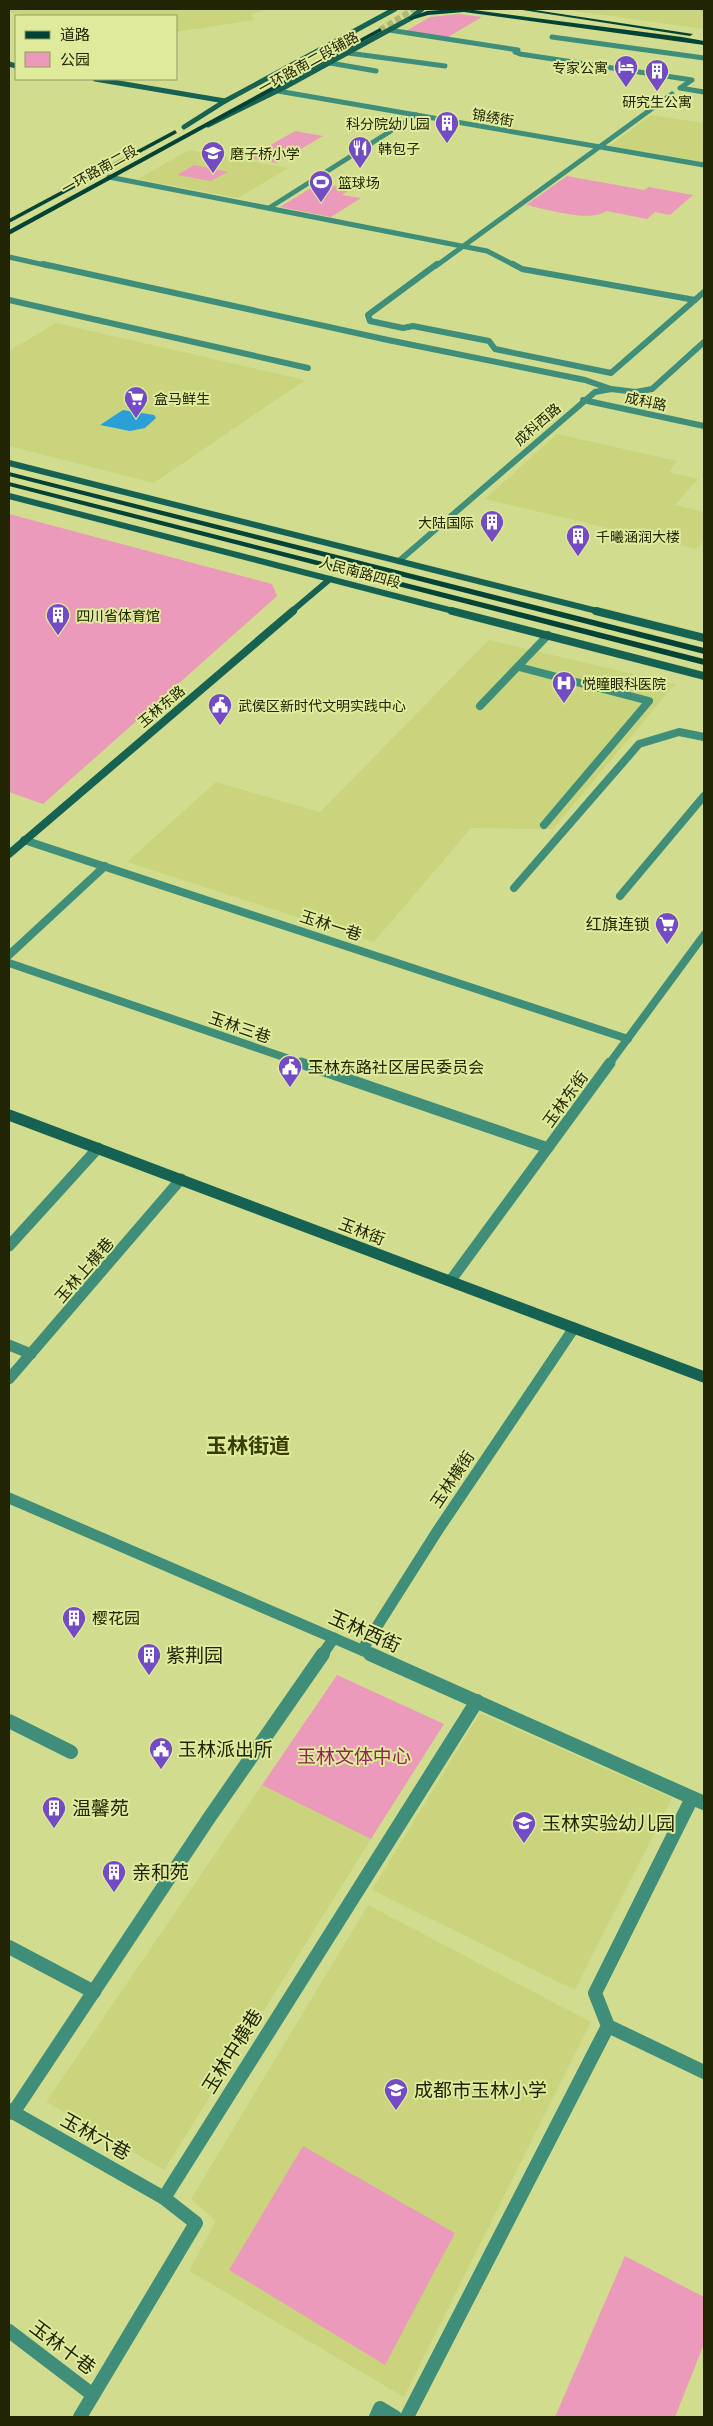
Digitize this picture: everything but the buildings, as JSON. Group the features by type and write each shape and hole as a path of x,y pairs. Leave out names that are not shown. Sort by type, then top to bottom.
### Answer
{"main road":[{"path":"456,9 704,43"},
{"path":"477,9 697,36"},
{"path":"496,9 689,41"},
{"path":"520,9 704,37"},
{"path":"411,18 427,13 464,10"},
{"name":"一环路南二段","path":"9,221 375,27"},
{"name":"一环路南二段","path":"9,233 201,128 375,27"},
{"name":"人民南路四段","path":"9,474 704,651"},
{"name":"人民南路四段","path":"9,484 704,662"}],"street":[{"name":"一环路南二段辅路","path":"184,127 225,100 375,27 389,11 395,9"},
{"name":"一环路南二段辅路","path":"201,128 278,91 330,63 411,18 422,9"},
{"path":"375,27 382,21"},
{"path":"389,23 394,27"},
{"path":"389,30 518,50 515,52 520,54 692,80 680,88 704,92"},
{"path":"552,37 704,58"},
{"path":"346,54 354,58"},
{"path":"346,54 446,66"},
{"path":"330,63 376,71"},
{"path":"101,80 225,100"},
{"name":"锦绣街","path":"278,91 704,165"},
{"path":"672,94 368,315 370,321 403,328 413,326 489,341 495,349 612,373 704,292"},
{"path":"269,208 416,115"},
{"path":"109,177 487,251 522,269 695,300"},
{"path":"9,257 388,340 585,380 611,389"},
{"path":"9,300 308,368"},
{"name":"成科西路","path":"399,561 595,392 611,389 636,392 652,389 704,342"},
{"name":"成科路","path":"584,400 704,426"},
{"name":"人民南路四段","path":"9,462 704,638"},
{"name":"人民南路四段","path":"9,496 704,676"},
{"name":"玉林东路","path":"9,854 330,579"},
{"path":"480,706 548,636"},
{"path":"519,666 649,701 544,825"},
{"path":"514,888 639,744 679,732 704,736"},
{"path":"620,896 704,796"},
{"name":"玉林一巷","path":"24,840 628,1039"},
{"path":"9,955 105,866"},
{"name":"玉林东街","path":"451,1280 704,935"},
{"name":"玉林三巷","path":"9,963 548,1148"},
{"name":"玉林街","path":"9,1115 451,1280 704,1377"},
{"path":"9,1246 98,1148"},
{"name":"玉林上横巷","path":"9,1379 181,1179"},
{"name":"玉林横街","path":"362,1650 438,1530 574,1328"},
{"path":"9,1345 31,1354"},
{"name":"玉林西街","path":"9,1498 362,1650 698,1800"},
{"path":"11,2111 334,1638"},
{"name":"玉林中横巷","path":"164,2198 477,1701"},
{"path":"9,1721 71,1752"},
{"path":"698,1800 595,1993 608,2026 704,2072"},
{"path":"9,1947 94,1992"},
{"path":"407,2417 608,2026"},
{"name":"玉林六巷","path":"11,2111 164,2198"},
{"path":"80,2417 196,2223 164,2198"},
{"name":"玉林十巷","path":"9,2331 93,2395"},
{"path":"376,2417 380,2408 394,2417"}],"shaded area":[{"path":"9,9 268,9 251,14 254,20 178,32 178,15 18,15 9,12"},
{"path":"560,9 704,9 704,29"},
{"path":"651,115 704,123 704,162 609,146"},
{"name":"磨子桥小学","path":"189,150 288,168 238,198 138,179"},
{"path":"56,323 305,380 154,483 9,446 9,351"},
{"path":"557,434 677,461 669,472 698,479 675,505 704,512 704,540 696,549 485,499"},
{"path":"489,640 675,684 553,829 471,828 374,942 127,862 216,782 320,812"},
{"name":"玉林实验幼儿园","path":"480,1713 672,1798 575,1990 372,1890"},
{"path":"262,1785 371,1839 164,2170 46,2102"},
{"name":"成都市玉林小学","path":"368,1905 591,2022 404,2397 189,2271 216,2221 191,2199"}],"green space":[{"path":"459,14 482,17 448,37 406,31 430,17"},
{"path":"295,131 323,136 277,163 248,158"},
{"path":"194,165 228,172 211,181 177,175"},
{"path":"567,176 644,190 649,187 693,195 670,215 655,212 647,219 606,211 590,216 579,215 526,205"},
{"name":"篮球场","path":"319,183 350,189 342,195 361,198 331,217 280,207"},
{"path":"9,514 272,584 277,596 43,804 9,792"},
{"name":"玉林文体中心","path":"337,1675 444,1724 371,1839 262,1785"},
{"path":"303,2146 455,2233 385,2365 229,2270"},
{"path":"625,2256 704,2297 704,2344 675,2417 555,2417"}],"water":[{"path":"123,410 154,415 156,418 145,428 130,431 100,425"}],"tunnel":[{"path":"380,30 414,9"}],"place":[{"name":"专家公寓","path":"626,88"},
{"name":"研究生公寓","path":"657,92"},
{"name":"科分院幼儿园","path":"447,144"},
{"name":"韩包子","path":"360,169"},
{"name":"磨子桥小学","path":"213,174"},
{"name":"篮球场","path":"321,203"},
{"name":"盒马鲜生","path":"136,419"},
{"name":"大陆国际","path":"492,543"},
{"name":"千曦涵润大楼","path":"578,557"},
{"name":"四川省体育馆","path":"58,636"},
{"name":"悦瞳眼科医院","path":"564,704"},
{"name":"武侯区新时代文明实践中心","path":"220,726"},
{"name":"红旗连锁","path":"667,945"},
{"name":"玉林东路社区居民委员会","path":"290,1088"},
{"name":"樱花园","path":"74,1639"},
{"name":"紫荆园","path":"149,1676"},
{"name":"玉林派出所","path":"161,1770"},
{"name":"温馨苑","path":"54,1829"},
{"name":"玉林实验幼儿园","path":"524,1844"},
{"name":"亲和苑","path":"114,1893"},
{"name":"成都市玉林小学","path":"396,2111"}],"district":[{"name":"玉林街道","path":"248,1445"}]}
